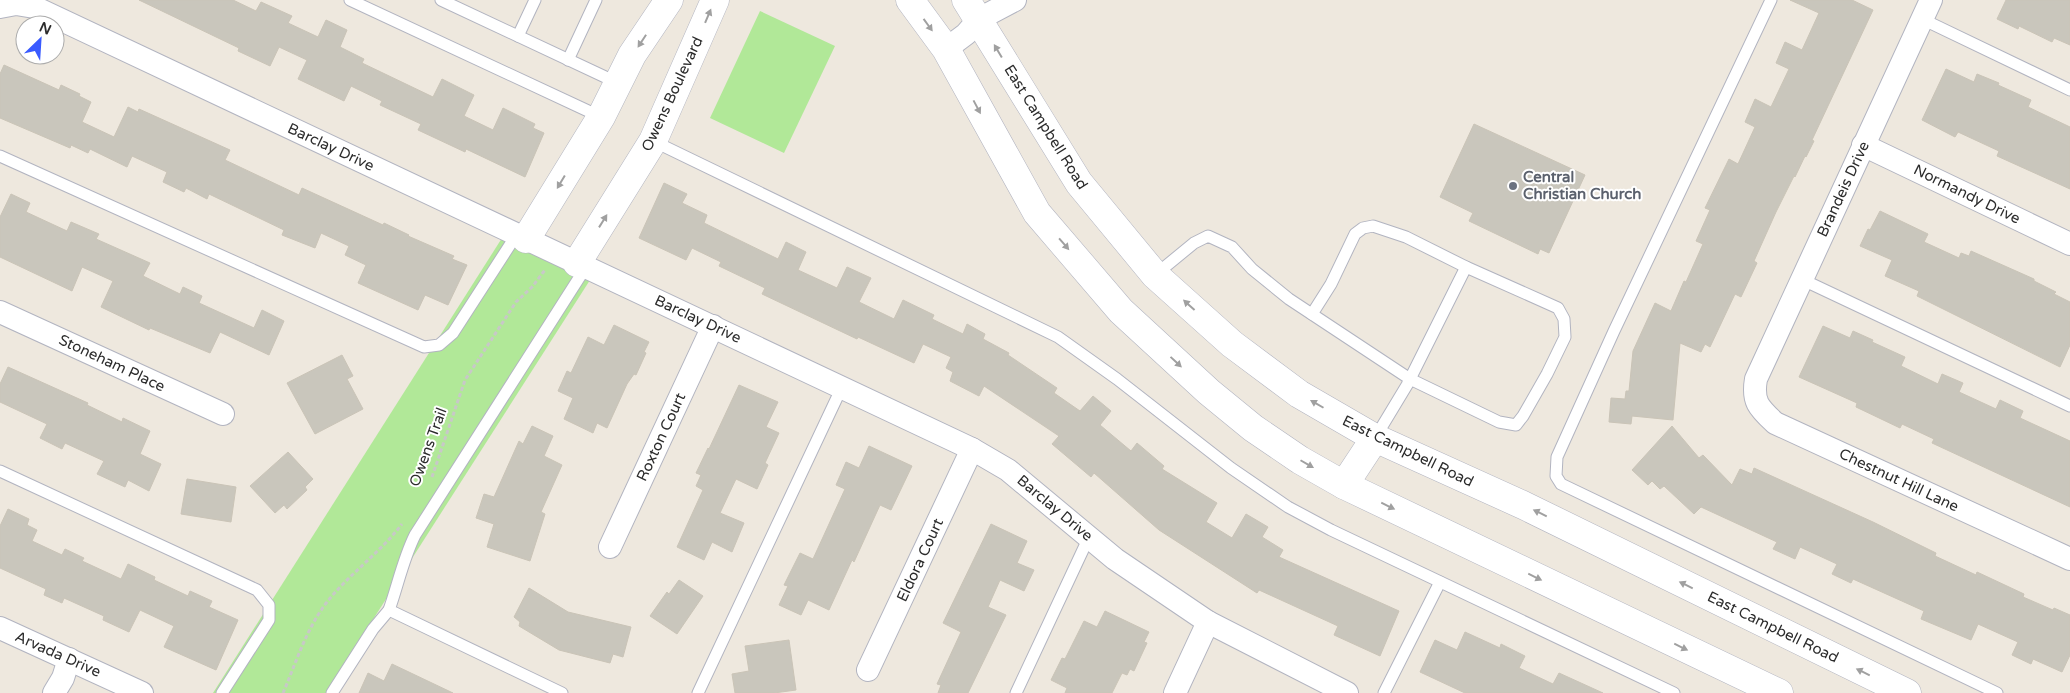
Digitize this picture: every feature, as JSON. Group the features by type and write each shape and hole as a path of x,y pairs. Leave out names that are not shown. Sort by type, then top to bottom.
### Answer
{"main road":[{"path":"522,237 601,117 632,55 669,0"},
{"name":"Owens Boulevard","path":"573,261 653,141 715,0"},
{"path":"910,0 946,49 1037,213 1122,312 1209,392 1252,428 1300,460 1344,485 1779,693"},
{"name":"East Campbell Road","path":"973,9 1039,121 1079,183 1155,275 1232,344 1299,394 1374,438 1532,509 1907,693"},
{"path":"1344,485 1374,438"}],"street":[{"path":"946,49 966,34 973,9 1015,0"},
{"name":"Barclay Drive","path":"8,5 34,7 972,449 1008,470 1115,559 1208,622 1339,691"},
{"name":"Brandeis Drive","path":"1756,379 1926,10"},
{"name":"Normandy Drive","path":"1863,145 2070,244"},
{"name":"Stoneham Place","path":"0,312 224,414"},
{"name":"Roxton Court","path":"610,548 712,326"},
{"name":"Chestnut Hill Lane","path":"1756,379 1753,393 1759,407 1775,423 2070,560"},
{"name":"Eldora Court","path":"868,670 972,449"},
{"path":"1175,693 1208,622"},
{"name":"Arvada Drive","path":"0,628 142,693"},
{"path":"54,693 63,678 69,659"}],"lane":[{"path":"350,0 601,117"},
{"path":"441,0 618,83"},
{"path":"518,36 535,0"},
{"path":"568,60 596,0"},
{"path":"1771,0 1565,439 1557,457 1556,476 1561,484 1997,693"},
{"path":"1926,10 2070,90"},
{"path":"653,141 1058,337 1117,379 1231,468 1288,506 1331,530 1674,693"},
{"path":"0,156 400,338 424,347 439,345 453,333 522,237"},
{"path":"1155,275 1194,243 1208,236 1232,247 1252,269 1289,299 1410,379 1499,422 1516,425 1548,374 1565,337 1564,319 1558,308 1466,267 1406,236 1373,226 1363,228 1355,234 1332,284 1312,314"},
{"path":"332,693 373,629 389,610 398,585 405,556 415,535 573,261"},
{"path":"1374,438 1410,379 1466,267"},
{"path":"1801,279 2070,406"},
{"path":"698,693 842,388"},
{"path":"0,471 257,590 269,605 269,620 222,693"},
{"path":"1016,693 1089,537"},
{"path":"1384,693 1440,582"},
{"path":"389,610 562,693"}],"path":[{"name":"Owens Trail","path":"429,484 465,380 516,302 540,277 573,261"},
{"path":"283,693 308,633 325,604 342,584 397,530 406,517"}],"green space":[{"path":"760,11 835,46 784,153 710,118"},
{"path":"502,238 590,280 326,693 213,693"}],"building":[{"path":"139,0 233,0 256,11 261,2 292,16 288,23 318,37 326,20 347,30 340,47 364,59 362,63 433,97 442,79 474,95 464,116 493,130 503,108 535,124 533,128 544,133 525,177 466,149 465,152 418,130 421,124 380,105 382,101 351,86 344,101 298,79 307,60 279,47 270,66 238,51 239,48"},
{"path":"1790,0 1852,0 1873,10 1812,140 1814,141 1776,212 1754,261 1757,263 1741,297 1735,294 1710,347 1705,344 1701,352 1680,343 1673,420 1632,416 1631,424 1609,422 1611,398 1625,399 1626,391 1629,391 1633,351 1655,303 1671,311 1684,281 1686,282 1703,244 1696,241 1710,210 1705,208 1729,159 1738,164 1755,127 1745,122 1755,99 1771,107 1789,69 1776,63 1785,42 1802,50 1819,13"},
{"path":"2006,0 2070,0 2070,45 2054,38 2052,42 2019,26 2018,29 1997,19"},
{"path":"4,65 59,90 61,85 80,94 79,96 91,102 82,122 114,137 128,107 138,112 139,109 230,150 225,160 299,195 302,188 383,225 384,223 408,236 454,256 452,259 467,265 448,305 425,295 418,310 358,283 366,265 345,255 349,246 321,233 315,248 282,235 284,230 209,194 207,199 186,188 184,192 163,182 167,172 132,156 127,167 90,149 88,153 71,145 70,148 0,118 0,74"},
{"path":"1946,69 1974,82 1977,74 1999,83 1998,85 2031,100 2028,107 2070,127 2070,189 1997,156 1999,151 1958,132 1955,137 1922,120"},
{"name":"Central Christian Church","path":"1474,124 1585,175 1549,253 1540,249 1538,254 1469,221 1473,213 1440,197"},
{"path":"664,183 687,194 682,203 707,215 704,223 778,259 786,242 806,252 798,270 837,288 847,267 871,278 859,302 894,319 903,300 934,315 932,319 963,334 967,324 985,334 983,339 1009,353 1008,355 1057,388 1054,393 1080,411 1093,396 1111,411 1100,425 1131,451 1137,443 1164,466 1162,469 1217,503 1206,522 1232,538 1246,514 1268,527 1262,537 1283,550 1279,557 1399,611 1380,656 1334,635 1338,626 1259,590 1257,593 1159,530 1094,473 1091,477 1052,444 1059,436 984,386 979,396 950,381 953,372 946,368 951,357 923,344 914,363 858,337 857,339 762,294 765,288 719,266 721,262 692,248 686,260 639,238"},
{"path":"11,194 30,203 26,212 67,231 71,222 99,234 96,239 150,263 143,276 180,294 183,287 202,296 199,303 254,328 262,310 284,321 269,355 220,332 210,353 150,328 149,330 101,307 113,281 82,267 72,291 0,257 0,217"},
{"path":"1880,211 1928,234 1924,242 1959,258 1961,253 1969,256 1971,251 2034,279 2034,281 2056,292 2054,294 2070,302 2070,345 2060,367 1917,296 1919,291 1885,276 1892,260 1860,246"},
{"path":"614,325 649,342 636,375 634,374 627,384 607,428 597,423 593,433 564,419 573,398 558,391 567,371 571,373 588,337 604,345"},
{"path":"1823,326 1850,338 1853,331 1873,340 1872,342 1905,357 1901,366 1938,384 1942,374 1963,383 1959,392 1996,409 2000,400 2023,411 2020,418 2070,441 2070,507 1932,443 1934,439 1902,424 1900,428 1856,407 1857,403 1799,377"},
{"path":"342,355 353,376 347,379 363,409 315,434 287,383"},
{"path":"8,367 88,403 87,405 122,422 123,418 150,431 140,454 161,464 149,491 128,480 125,487 97,474 104,461 65,443 62,449 40,438 47,424 0,402 0,384"},
{"path":"739,385 778,402 766,427 779,433 765,463 768,465 757,489 736,479 720,513 744,523 732,552 712,542 704,560 677,547 703,490 696,486 701,475 696,473"},
{"path":"532,426 553,436 544,456 562,465 541,512 545,514 530,561 487,547 494,524 476,518 484,494 494,497 519,441 523,444"},
{"path":"1672,426 1699,458 1703,455 1732,485 1740,469 1752,474 1754,468 1873,522 1936,553 1935,556 1976,575 1977,572 2024,594 2023,597 2070,615 2070,655 2062,672 2033,659 2031,664 2012,655 2018,642 1978,624 1971,640 1921,619 1924,611 1853,579 1851,583 1832,574 1837,564 1800,547 1795,559 1773,549 1777,542 1701,507 1694,514 1664,486 1660,489 1652,481 1648,485 1632,470"},
{"path":"869,446 912,466 891,510 880,505 854,562 852,560 829,610 808,600 801,615 779,605 788,586 784,585 800,553 813,559 845,489 836,485 846,462 859,468"},
{"path":"288,452 313,479 305,487 307,490 287,509 284,505 275,513 250,486"},
{"path":"187,479 236,487 231,522 181,514"},
{"path":"8,509 29,519 27,525 37,530 32,541 62,555 65,549 84,558 82,561 121,579 128,564 155,577 154,580 188,596 190,591 212,601 209,607 238,620 216,670 164,647 174,626 140,610 129,632 103,620 104,616 64,598 62,603 44,595 46,589 0,568 0,526"},
{"path":"991,524 1027,541 1017,563 1034,570 1024,591 1000,580 988,607 1006,615 968,693 938,693 941,685 937,684 961,632 943,623"},
{"path":"679,580 703,596 677,634 650,616 667,592 669,594"},
{"path":"529,588 568,612 631,627 623,657 613,654 610,663 559,650 519,626 520,622 514,617"},
{"path":"1105,611 1149,632 1144,642 1147,643 1134,671 1130,669 1127,675 1122,673 1112,693 1065,693 1067,688 1051,680 1062,658 1065,659 1084,621 1097,627"},
{"path":"1465,632 1500,648 1501,644 1525,656 1519,668 1553,684 1559,673 1603,693 1465,693 1420,672 1435,640 1457,650"},
{"path":"789,640 796,690 774,693 735,693 732,674 749,671 745,646"},
{"path":"392,664 453,693 359,693 368,673 384,681"}],"place":[{"name":"Central Christian Church","path":"1513,186"}]}
